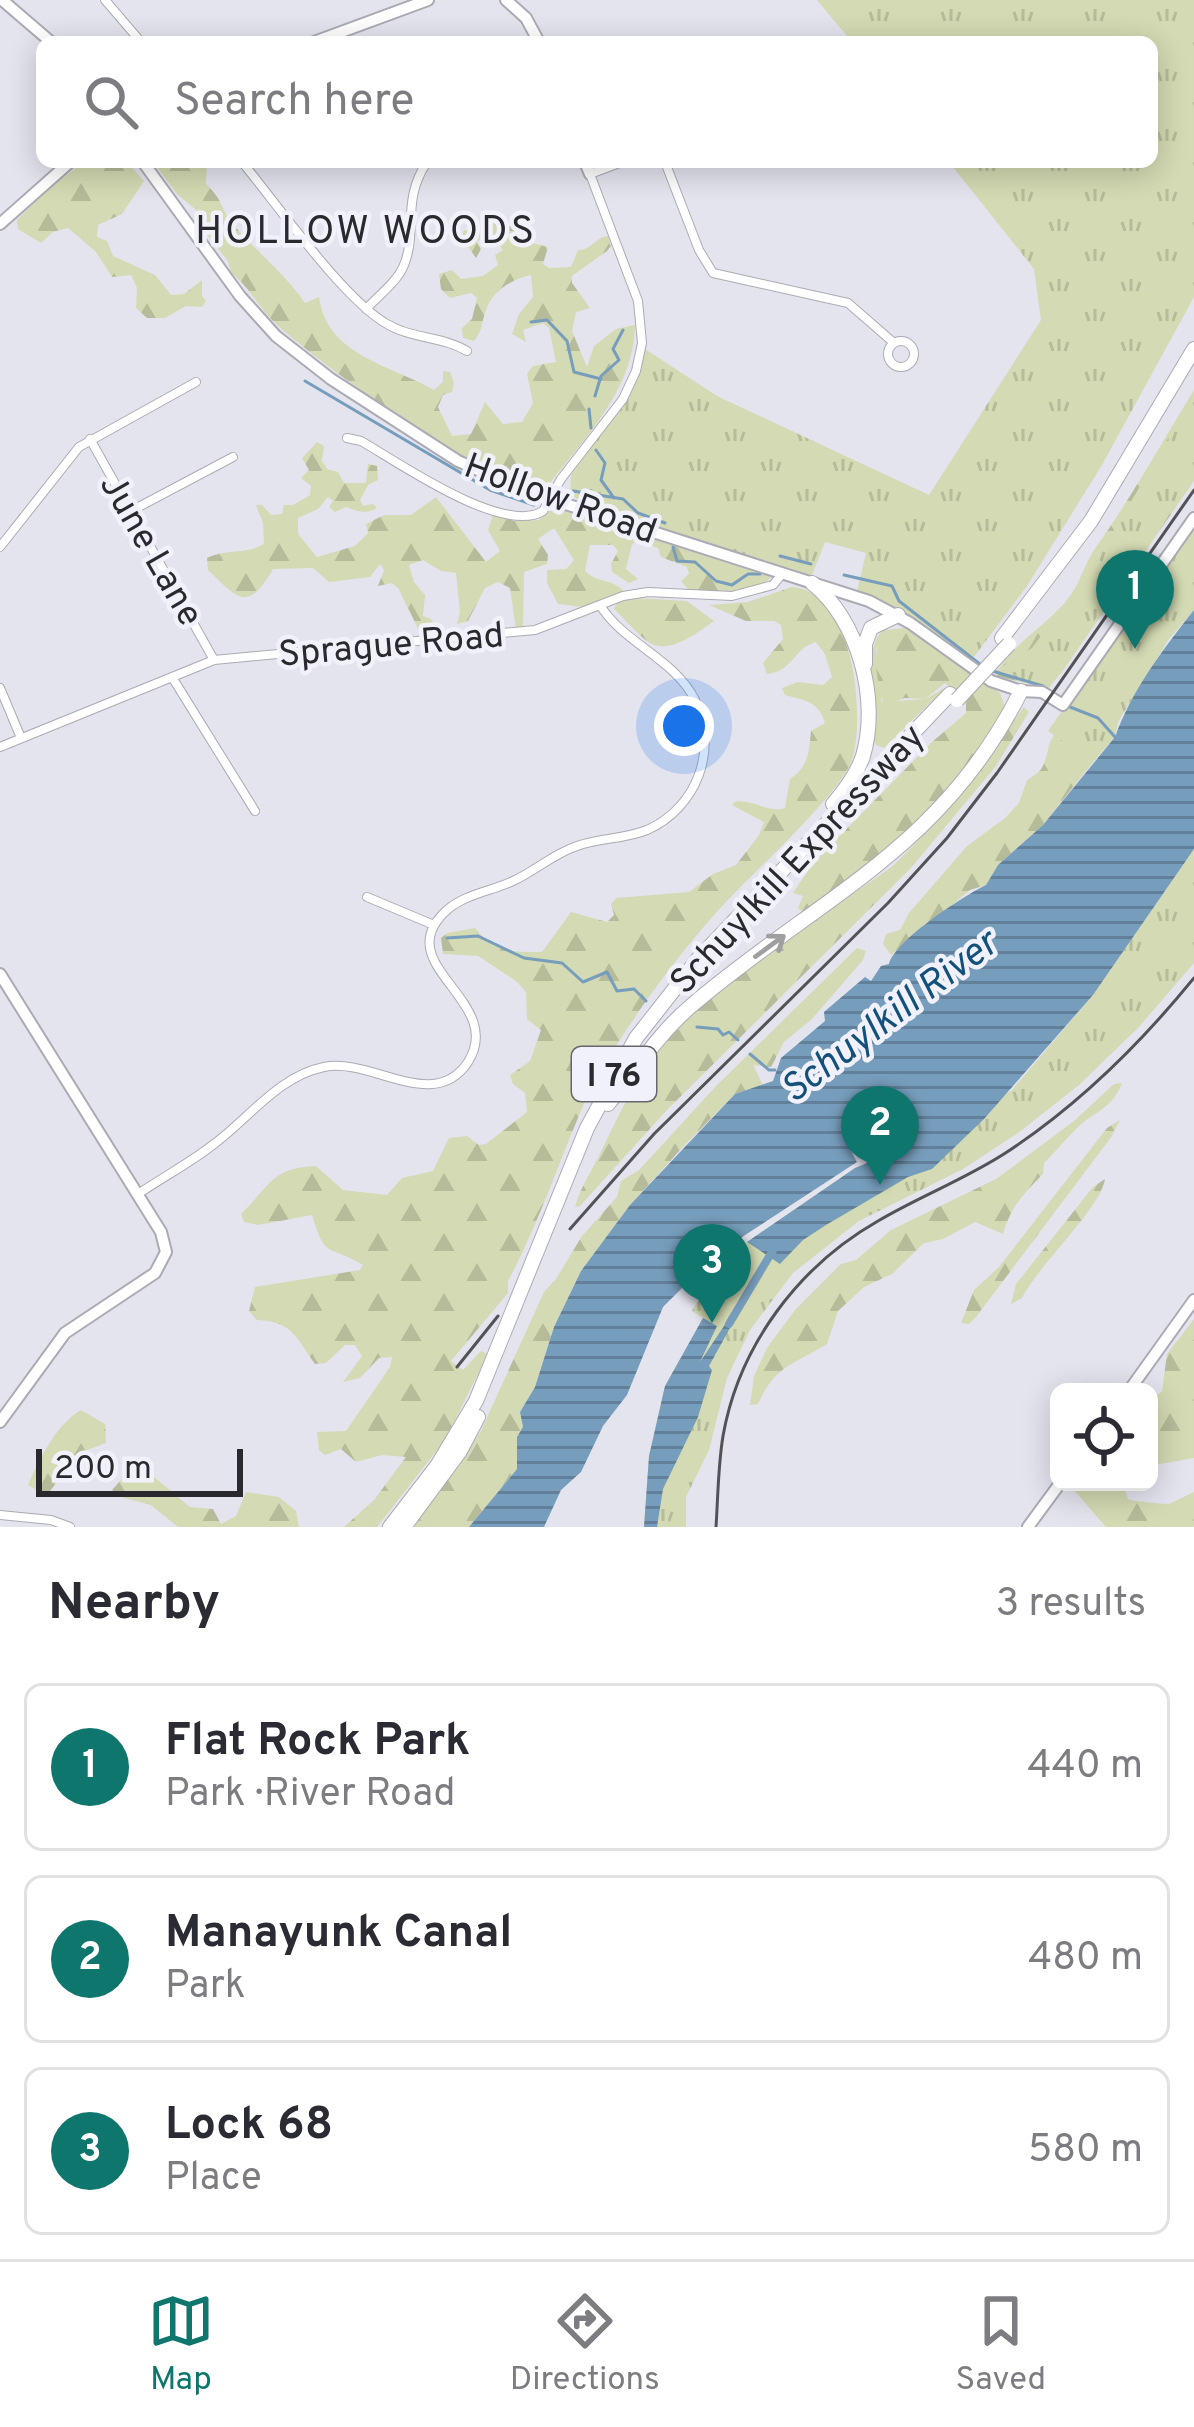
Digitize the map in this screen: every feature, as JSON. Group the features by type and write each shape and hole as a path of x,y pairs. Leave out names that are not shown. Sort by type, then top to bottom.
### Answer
{"highway":[{"name":"Schuylkill Expressway","path":"1005,641 1091,521 1194,349"},
{"name":"Schuylkill Expressway","path":"404,1527 460,1451 496,1381 608,1104 646,1039 692,979 1005,641 1101,523 1194,368"},
{"path":"812,583 832,600 845,620 866,688"},
{"path":"763,890 854,776 867,740 867,635 877,623 898,615"},
{"path":"608,1104 688,1008 864,878 924,827 968,775 1021,692"},
{"name":"Schuylkill Expressway","path":"390,1527 437,1466 482,1390 581,1140 622,1060 673,988 954,697"}],"main road":[{"path":"2,0 44,36"},
{"path":"330,36 428,0"},
{"path":"506,0 526,18 536,36"},
{"path":"0,224 62,168"},
{"name":"Hollow Road","path":"147,168 240,296 304,360 458,461 550,500 783,573 898,615 991,681 1021,692 1042,692 1063,705 1194,518"},
{"path":"0,974 164,1237 164,1261 155,1273 65,1333 0,1422"},
{"path":"1134,1383 1194,1300"},
{"path":"1028,1527 1054,1491"}],"street":[{"path":"105,0 136,36"},
{"path":"247,168 366,309 398,330 466,351"},
{"path":"366,309 405,263 410,202 424,168"},
{"path":"347,438 361,441 467,500 509,515 536,515 550,500 623,399 642,343 635,289 588,168"},
{"path":"667,168 713,273 853,304 894,343"},
{"path":"0,547 74,452 196,382"},
{"name":"June Lane","path":"90,440 214,660"},
{"path":"131,511 233,458"},
{"name":"Sprague Road","path":"0,747 214,660 536,630 641,593 732,596 769,587 783,573"},
{"path":"138,1194 218,1142 272,1095 314,1069 353,1065 427,1085 459,1072 472,1053 476,1025 466,1002 441,977 434,962 434,926 456,903 511,882 569,849 652,828 673,813 695,784 705,738 692,694 681,679 610,619 600,604"},
{"name":"June Lane","path":"172,676 255,811"},
{"path":"0,688 21,738"},
{"path":"367,897 434,926"},
{"path":"0,1515 51,1520 70,1527"}],"green space":[{"path":"817,0 1194,0 1194,297 1102,465 1027,586 974,657 876,597 857,591 866,553 825,542 811,578 583,503 570,494 571,475 632,391 645,349 717,396 929,495 1041,320 1034,269 954,168 1158,168 1158,36 847,36"},
{"path":"76,168 132,168 144,181 122,214 98,225 97,237 107,241 113,256 155,275 171,295 184,294 202,280 206,301 202,307 186,306 165,318 147,318 136,308 137,288 131,275 112,277 96,252 68,228 53,232 41,243 18,229 17,220"},
{"path":"158,168 207,168 206,184 232,223 305,303 319,297 324,317 348,346 434,390 443,382 443,371 450,372 452,392 443,395 438,407 452,436 471,434 485,402 503,424 522,422 533,403 527,374 533,366 556,362 549,328 543,323 523,330 526,342 512,334 519,314 533,297 531,275 497,292 474,341 463,338 462,328 472,319 477,298 471,293 450,298 441,289 439,274 452,270 461,279 483,276 498,265 495,255 503,250 493,237 484,235 477,242 481,249 476,258 462,238 464,230 475,232 482,224 480,216 499,226 511,226 525,241 548,247 543,264 549,268 571,267 578,250 608,236 611,246 607,251 572,276 590,308 576,312 572,331 587,367 594,346 616,329 635,325 626,371 605,412 548,486 524,484 407,422 273,321 231,273 196,210"},
{"path":"1194,390 1194,481 1062,672 1048,688 995,676 1011,653 1070,596"},
{"path":"1194,394 1194,473 1049,688 995,671 1032,648 1091,570"},
{"path":"317,442 324,446 322,461 327,469 338,472 344,483 366,483 368,464 377,466 378,480 368,485 360,500 363,506 373,504 377,508 373,510 346,507 335,512 328,497 318,509 298,518 298,534 317,557 355,546 368,533 366,524 384,515 411,515 436,497 486,562 500,551 488,530 493,515 514,521 539,520 553,507 771,577 745,591 693,595 681,581 689,574 687,567 661,557 658,548 637,541 632,544 626,569 638,579 629,583 612,572 618,551 613,545 590,545 585,571 624,592 583,607 558,604 547,583 547,570 566,569 574,560 554,528 538,539 548,555 547,564 524,572 523,630 516,630 510,588 498,582 485,588 468,621 457,624 456,573 441,571 423,560 409,565 425,595 423,616 436,628 432,633 418,629 399,589 392,583 378,586 384,570 380,564 370,577 329,582 313,568 273,569 257,592 243,597 236,594 208,570 207,558 264,544 256,505 271,515 282,514 284,505 310,495 311,486 301,478 309,470 302,458"},
{"path":"1194,524 1194,610 1169,639 1118,722 1115,737 1093,762 1048,731"},
{"path":"792,587 813,594 830,609 842,632 856,687 852,760 814,812 706,925 625,1032 580,1113 508,1281 508,1293 451,1361 463,1370 481,1351 488,1354 445,1440 377,1527 344,1527 374,1500 406,1457 382,1455 356,1462 341,1449 325,1455 319,1450 317,1432 346,1431 392,1357 379,1358 360,1378 343,1382 362,1356 355,1345 345,1345 326,1363 315,1364 286,1328 257,1320 249,1311 255,1287 360,1270 363,1265 329,1249 312,1215 258,1225 244,1222 241,1214 280,1174 301,1167 316,1166 343,1190 387,1195 402,1178 433,1171 449,1138 467,1136 479,1145 486,1144 527,1112 525,1093 510,1075 530,1061 541,1030 527,1019 526,992 478,956 443,954 441,938 475,928 505,949 542,952 571,912 607,922 614,915 611,904 616,898 689,892 713,874 736,865 764,822 732,805 740,801 785,808 790,779 807,758 811,731 825,723 814,706 785,695 782,688 798,682 823,685 832,677 816,642 783,669 767,674 763,663 783,639 781,625 746,621 709,605 748,602"},
{"path":"637,598 687,601 714,621 684,640 658,646 614,609 617,602"},
{"path":"887,627 876,650 882,702 925,699 945,688 884,748 872,738 870,677 874,647"},
{"path":"905,628 1000,693 1005,707 988,739 944,797 890,847 803,912 798,908 803,896 793,893 814,862 966,713 966,704 945,683 925,699 905,698 884,705 877,676 880,639 885,630"},
{"path":"1024,707 1029,712 996,766 911,868 575,1207 631,1092 678,1028 735,977 894,865 948,810"},
{"path":"1066,719 1105,747 1043,825 998,865 986,885 970,890 891,955 883,944 886,934 900,930 967,846 1019,803 1027,780 1043,766 1052,739"},
{"path":"1194,849 1194,963 1138,1028 1079,1085 1018,1133 963,1169 859,1221 793,1273 750,1330 727,1378 709,1450 686,1497 686,1527 644,1527 649,1456 665,1386 703,1318 692,1311 720,1264 855,1168 902,1151 1011,1091 1093,995"},
{"path":"857,948 866,951 863,960 812,1019 784,1042 771,1067 753,1065 763,1085 735,1094 682,1148 630,1205 581,1271 554,1327 535,1387 520,1412 523,1428 517,1437 517,1469 469,1527 414,1527 480,1433 544,1292 582,1236 617,1197 621,1181 639,1170 717,1085"},
{"path":"1122,1083 1108,1104 1044,1163 1043,1174 1019,1201 1003,1234 975,1222 924,1243 892,1274 864,1287 838,1311 827,1344 779,1373 758,1404 750,1405 754,1376 767,1348 795,1310 841,1264 856,1260 891,1230 996,1179 1074,1121 1114,1084"},
{"path":"1120,1120 976,1317 969,1324 961,1323 974,1290 999,1267 1107,1128"},
{"path":"1105,1179 1081,1220 1022,1298 1011,1304 1016,1284 1093,1187"},
{"path":"1194,1319 1194,1458 1158,1464 1158,1395 1167,1354"},
{"path":"81,1410 105,1424 106,1443 79,1453 50,1491 42,1493 28,1485 56,1434"},
{"path":"154,1477 190,1507 213,1509 221,1524 236,1516 246,1492 279,1497 296,1511 299,1527 178,1527 151,1505 112,1490 122,1479"},
{"path":"1075,1491 1125,1491 1128,1499 1160,1504 1194,1492 1194,1527 1106,1527"}],"water":[{"name":"Schuylkill River","path":"1194,610 1194,849 1093,995 984,1119 932,1169 908,1177 826,1225 780,1264 747,1242 855,1168 911,1145 866,1158 861,1148 850,1149 857,1162 742,1237 710,1274 686,1284 663,1307 627,1395 603,1426 581,1472 561,1490 544,1527 469,1527 517,1469 517,1437 523,1427 520,1412 535,1387 554,1327 581,1271 630,1205 735,1094 773,1081 781,1058 825,1021 824,1012 865,977 871,981 932,919 986,885 998,865 1043,825 1115,737 1139,686"},
{"path":"730,1317 735,1319 709,1366 712,1370 698,1417 663,1489 657,1527 644,1527 649,1456 665,1386 703,1318 717,1326 700,1362"}],"waterway":[{"path":"531,322 547,320 567,341 574,372 601,379"},
{"path":"595,396 601,376 619,360 613,349 623,330"},
{"path":"305,381 490,490 534,505"},
{"path":"589,409 591,428"},
{"path":"596,450 605,463 601,480 614,498"},
{"path":"573,491 623,499 638,513 665,523"},
{"path":"673,547 677,561 695,562 716,581 732,585 748,574 760,574"},
{"path":"780,556 811,564"},
{"path":"844,575 892,586 899,601 981,665"},
{"path":"989,670 1043,686"},
{"path":"1070,707 1098,718 1115,737"},
{"path":"447,938 478,936 524,958 562,963 583,982 607,972 617,991 634,989 646,1001"},
{"path":"697,1027 718,1029 723,1035 729,1032 738,1040"},
{"name":"Schuylkill River","path":"750,1054 775,1070"},
{"path":"729,1324 773,1250"}],"railway":[{"path":"570,1229 654,1134 888,903 947,838 1194,490"},
{"path":"716,1527 721,1447 731,1402 758,1340 798,1285 849,1239 991,1162 1058,1115 1130,1049 1194,978"},
{"path":"457,1367 498,1316"}],"place":[{"name":"Flat Rock Park","path":"1135,649"},
{"name":"Manayunk Canal","path":"880,1185"},
{"name":"Lock 68","path":"712,1323"}],"district":[{"name":"HOLLOW WOODS","path":"366,229"}]}
